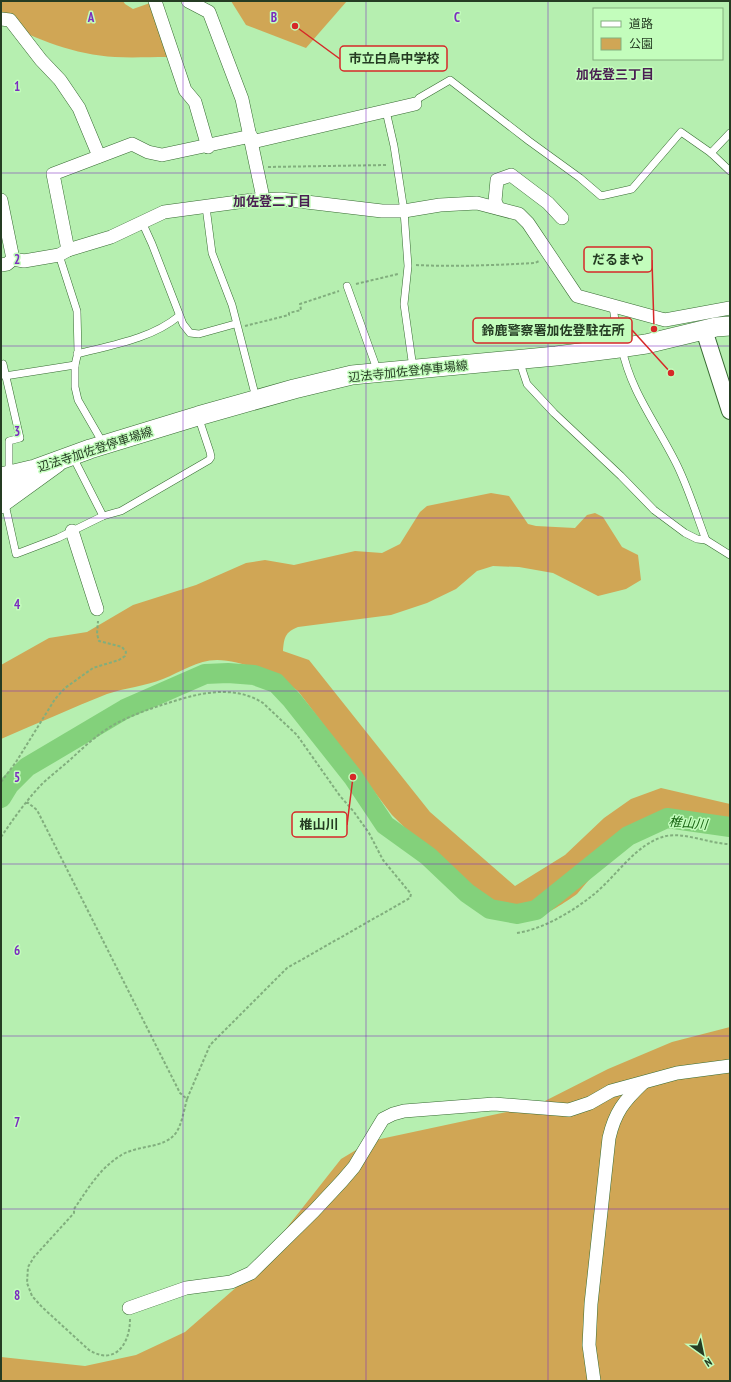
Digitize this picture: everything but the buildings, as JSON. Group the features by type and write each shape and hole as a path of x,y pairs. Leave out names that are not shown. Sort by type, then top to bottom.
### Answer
{"main road":[{"name":"辺法寺加佐登停車場線","path":"3,491 35,469 104,445 198,416 352,375 519,360 621,348 646,344 704,330 730,326"}],"street":[{"path":"155,1 185,90 195,102 208,146"},
{"path":"188,1 208,12 242,99 262,193 261,200"},
{"path":"1,19 10,20 41,60 60,80 82,114 99,156"},
{"path":"63,253 53,174 132,144 148,152 162,155 188,148 251,139 415,104"},
{"path":"498,208 495,201 497,180 511,175 548,203 562,218"},
{"path":"7,259 24,260 63,253 112,236 164,212 261,200 281,199 382,211 404,211 465,203 476,203 519,214 528,223 577,296 665,320 730,308"},
{"path":"1,200 7,259 7,264 1,265"},
{"path":"704,330 722,374 730,411"},
{"path":"3,491 58,465 68,457"},
{"path":"72,531 98,609"},
{"path":"129,1308 186,1288 231,1282 251,1273 342,1181 354,1167 376,1128 383,1119 393,1114 404,1111 494,1104 569,1110 590,1103 611,1091 677,1073 730,1066"},
{"path":"594,1381 589,1345 591,1304 610,1138 618,1112 624,1101 644,1082"}],"lane":[{"path":"415,104 419,98 450,80 580,178 601,196 632,189 681,132 711,153 730,171"},
{"path":"386,111 397,165 404,211 407,269 404,309 413,369"},
{"path":"711,153 730,133"},
{"path":"206,207 212,253 224,282 257,400"},
{"path":"142,222 152,244 179,316 187,330 194,334 236,326"},
{"path":"63,253 77,311 75,387 78,400 104,445"},
{"path":"347,287 378,372"},
{"path":"614,307 626,368 635,388 680,471 706,540"},
{"path":"77,354 122,344 160,327 179,316"},
{"path":"519,360 527,384 554,413 621,476 654,510 684,533 697,539 706,540 730,555"},
{"path":"1,364 20,438 9,441 3,491 16,554 40,546 103,516 121,511 209,460 211,456 198,416"},
{"path":"5,376 75,365"},
{"path":"68,457 103,516"}],"path":[{"path":"256,166 286,168 397,165"},
{"path":"236,326 289,315 289,313 301,310 300,304 347,287 407,269 536,263 549,256"},
{"path":"1,782 16,762 55,699 65,688 94,668 119,660 125,656 125,649 122,647 99,641 97,634 98,609"},
{"path":"1,836 27,802 44,783 85,746 114,725 149,709 196,695 221,692 238,693 257,699 263,703 297,735 340,796 370,833 383,860 411,894 410,898 407,900 286,968 210,1045 187,1099 175,1136 165,1143 122,1154 102,1169 74,1209 74,1213 38,1251 28,1267 27,1284 32,1296 89,1350 97,1355 110,1356 118,1351 129,1336 129,1308"},
{"path":"27,802 37,810 180,1093 187,1099"},
{"path":"517,933 530,931 576,908 594,895 641,850 654,840 674,836 730,844"}],"green space":[{"path":"1,1 123,1 133,9 150,3 167,57 100,56 71,50 56,45 1,22"},
{"path":"231,1 347,1 306,48 246,25"},
{"path":"491,493 509,496 528,524 536,526 575,528 587,515 595,513 603,517 622,547 638,555 641,580 626,589 598,596 553,573 519,567 493,566 477,571 456,589 427,603 391,615 298,627 290,631 286,636 283,651 309,660 430,812 515,886 565,855 604,818 631,799 661,788 730,804 730,824 708,815 663,810 639,821 577,894 556,908 538,917 528,918 507,913 482,904 392,815 298,691 270,674 249,666 217,660 203,662 156,681 107,694 1,739 1,665 49,638 87,632 133,605 196,585 246,563 265,560 294,565 355,551 382,553 400,544 420,512 427,506"},
{"path":"730,1027 730,1381 1,1381 1,1357 85,1366 136,1355 185,1332 247,1278 341,1159 371,1141 535,1106 608,1069 672,1042"}],"waterway":[{"name":"椎山川","path":"1,798 9,785 27,767 125,709 205,674 228,673 254,675 276,683 292,700 353,777 385,825 428,856 467,893 490,909 517,914 536,910 628,836 667,818 730,827"}],"place":[{"name":"市立白鳥中学校","path":"295,26"},
{"name":"だるまや","path":"654,329"},
{"name":"鈴鹿警察署加佐登駐在所","path":"671,373"},
{"name":"椎山川","path":"353,777"}],"district":[{"name":"加佐登三丁目","path":"615,74"},
{"name":"加佐登二丁目","path":"272,201"}]}
